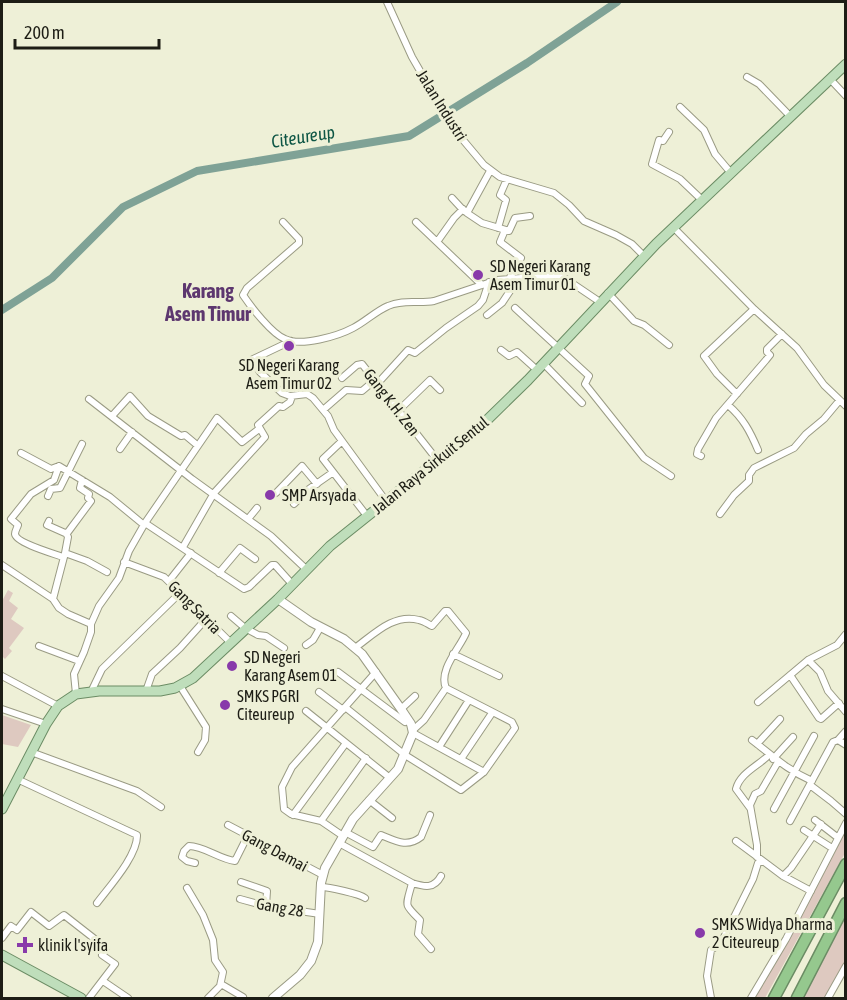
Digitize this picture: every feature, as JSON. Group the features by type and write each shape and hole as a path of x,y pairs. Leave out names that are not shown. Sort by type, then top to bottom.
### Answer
{"highway":[{"path":"774,999 846,864"},
{"path":"797,999 846,903"}],"main road":[{"name":"Jalan Raya Sirkuit Sentul","path":"2,807 58,706 76,694 160,691 180,686 193,678 330,546 484,423 644,256 846,64"},
{"path":"2,955 81,999"}],"street":[{"name":"Jalan Industri","path":"387,2 412,57 453,128 466,146 490,171 507,179 552,192 584,221 632,244 644,256"},
{"path":"747,77 759,84 791,117"},
{"path":"830,79 846,96"},
{"path":"680,107 704,130 715,154 731,173"},
{"path":"669,132 662,141 659,140 652,164 680,179 702,200"},
{"path":"437,242 454,218 465,211 490,171"},
{"path":"507,179 500,195 506,200 500,242 521,258 509,279"},
{"path":"452,198 482,223 502,229 511,230 516,218 530,216"},
{"path":"283,222 299,243 247,288 243,295 277,334 292,341"},
{"path":"416,222 485,284"},
{"path":"674,227 754,309 797,348 824,385 838,401 846,405"},
{"path":"386,501 342,441 323,410 309,395 292,396 280,391 251,360 292,341 319,339 345,332 392,304 423,303 509,279 562,275 600,302"},
{"path":"487,315 502,303 518,279"},
{"path":"323,410 346,390 362,391 376,381 408,350 415,353 478,306 483,300 485,284"},
{"path":"608,293 634,321 644,325 669,345"},
{"path":"515,308 589,376 585,384 644,458 671,477"},
{"path":"737,394 717,374 704,356 754,309"},
{"path":"701,456 697,451 701,443 728,405 769,356 767,349 782,334"},
{"path":"501,350 508,356 518,352 540,366 582,403"},
{"name":"Gang K.H. Zen","path":"342,378 360,363 438,460"},
{"path":"398,411 430,380 440,390"},
{"path":"112,416 130,396 148,416 181,436 185,435 197,445"},
{"path":"183,547 214,494 265,437 258,424 279,406 283,407 288,404 292,396"},
{"path":"89,399 180,470 271,536 306,569"},
{"path":"720,514 734,495 749,481 749,475 754,468 794,448 824,419 838,401"},
{"path":"728,405 749,429 758,450"},
{"path":"76,694 74,679 79,660 102,600 119,578 124,562 144,524 197,445 217,418 242,442 259,429"},
{"path":"120,449 132,432"},
{"path":"342,441 323,459 368,516"},
{"path":"48,496 51,489 60,488 82,444"},
{"path":"21,453 51,469 59,466 68,471 110,497 144,524 247,589 272,565 275,565 292,584"},
{"path":"59,466 54,480 31,494 11,519 18,525 16,537 24,543 87,561 107,572"},
{"path":"276,493 302,466 317,484"},
{"path":"294,504 332,473"},
{"path":"66,533 91,501 88,498 89,494 80,488 82,480"},
{"path":"248,519 257,508"},
{"path":"49,521 47,525 66,533"},
{"path":"53,599 68,537 66,533"},
{"path":"219,573 240,548 255,559"},
{"path":"169,581 191,553"},
{"name":"Gang Satria","path":"124,562 164,577 230,642"},
{"path":"2,566 53,599 59,608 68,614 91,624"},
{"path":"91,692 102,669 180,592"},
{"path":"278,598 320,628 344,639 355,648 376,672 413,731 484,772"},
{"path":"273,999 300,975 311,961 316,948 323,875 342,837 369,800 398,769 413,731 424,720 446,688 444,679 453,654 466,633 447,611 432,626 418,619 404,618 394,621 355,648"},
{"path":"231,616 245,628 258,635 266,636 284,648"},
{"path":"147,691 152,674 206,619"},
{"path":"306,645 313,640 320,628"},
{"path":"758,702 808,660 837,645 846,634"},
{"path":"39,646 79,660"},
{"path":"453,654 499,676"},
{"path":"808,660 820,672 828,691 846,711"},
{"path":"338,672 405,722"},
{"path":"376,672 311,744 285,778 282,787 283,805 286,812 293,815 321,821 412,883 429,886 436,883 441,876"},
{"path":"790,675 819,718 821,719 839,703"},
{"path":"2,676 58,706"},
{"path":"180,686 206,727 205,740 198,752"},
{"path":"319,692 405,755 459,790 465,789 484,772 515,728 515,724 446,688"},
{"path":"401,709 415,696"},
{"path":"439,747 469,700"},
{"path":"2,709 46,724"},
{"path":"306,711 390,778"},
{"path":"461,759 492,713"},
{"path":"780,719 754,742 773,759 811,783 846,814"},
{"path":"790,821 833,742 846,731"},
{"path":"774,808 814,736"},
{"path":"711,999 707,976 711,950 721,943 753,879 759,859 755,825 750,809 736,786 747,772 773,759 793,737"},
{"path":"838,740 846,745"},
{"path":"293,815 346,743"},
{"path":"31,752 137,790 161,807"},
{"path":"321,821 366,758"},
{"path":"750,809 753,799 762,789 773,759"},
{"path":"17,779 137,836 138,840 128,859 97,903"},
{"path":"369,800 392,818"},
{"path":"342,837 373,847 381,835 400,843 409,844 421,837 430,815"},
{"path":"783,876 813,835 818,822 837,837"},
{"path":"751,999 846,824"},
{"name":"Gang Damai","path":"228,825 323,875"},
{"path":"804,830 831,848"},
{"path":"195,863 182,857 189,846 234,861 248,835"},
{"path":"736,842 783,876 811,891"},
{"path":"241,882 267,891 266,906"},
{"path":"412,883 407,907 420,921 418,934 431,949"},
{"path":"321,887 362,895 365,898"},
{"path":"187,888 209,930 215,960 224,972 221,984 208,999"},
{"name":"Gang 28","path":"240,900 320,914"},
{"path":"2,938 11,926 17,930 31,912 49,926 64,915 106,948 102,955 115,964 89,999"},
{"path":"828,999 845,968"},
{"path":"103,981 128,999"},
{"path":"221,984 243,997"}],"shaded area":[{"path":"8,590 13,593 9,601 18,608 11,619 24,628 9,648 12,651 5,659 2,656 2,601"},
{"path":"2,715 31,725 18,747 2,744"},
{"path":"845,823 845,853 765,998 751,998"},
{"path":"845,903 845,966 828,998 797,998"}],"waterway":[{"name":"Citeureup","path":"2,310 52,278 123,207 197,171 409,136 527,63 617,2"}],"place":[{"name":"SD Negeri Karang Asem Timur 01","path":"478,275"},
{"name":"SD Negeri Karang Asem Timur 02","path":"289,346"},
{"name":"SMP Arsyada","path":"270,495"},
{"name":"SD Negeri Karang Asem 01","path":"232,666"},
{"name":"SMKS PGRI Citeureup","path":"225,705"},
{"name":"SMKS Widya Dharma 2 Citeureup","path":"700,933"},
{"name":"klinik l'syifa","path":"25,945"}],"district":[{"name":"Karang Asem Timur","path":"208,302"}]}
